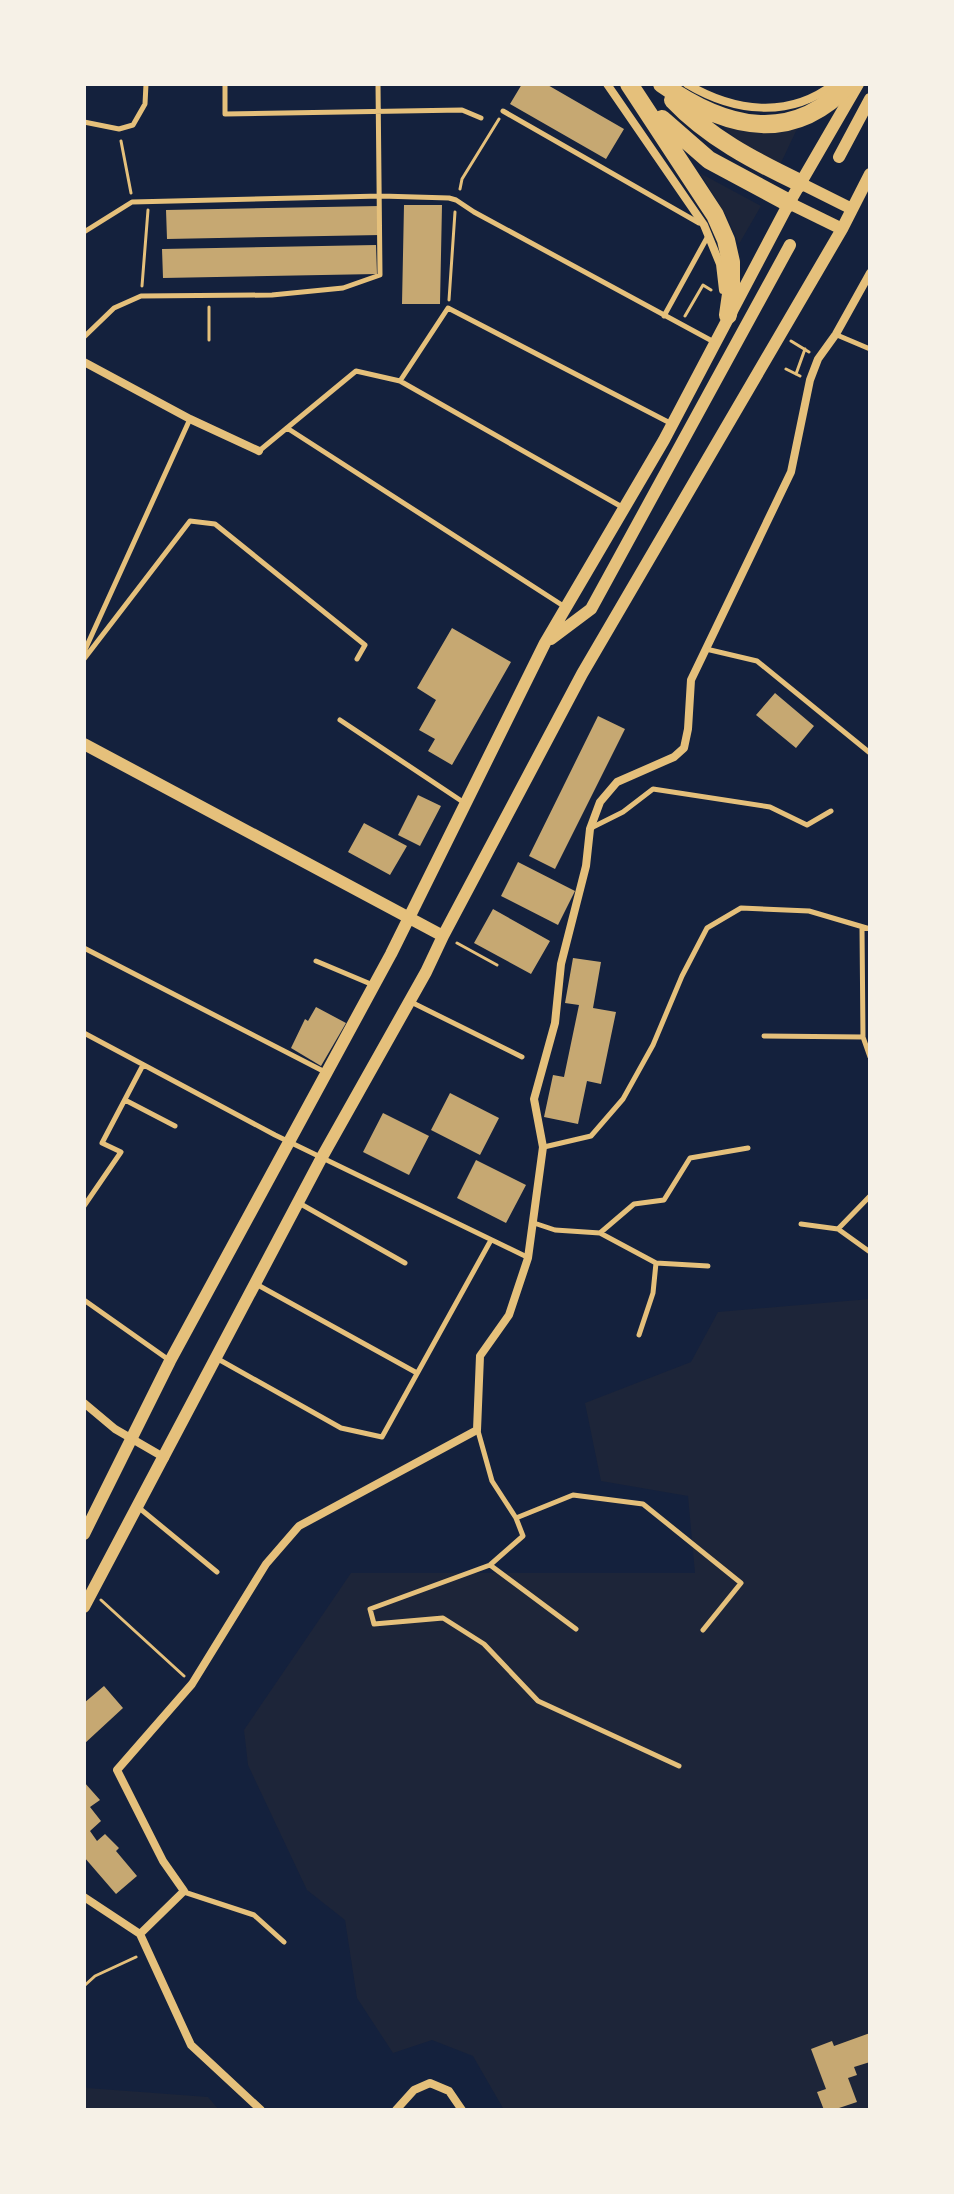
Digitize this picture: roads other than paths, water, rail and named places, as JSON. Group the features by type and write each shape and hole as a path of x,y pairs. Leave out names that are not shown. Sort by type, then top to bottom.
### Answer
{"highway":[{"path":"630,84 673,131 709,160 789,203"},
{"path":"630,84 715,215 726,240 731,262 731,294 721,329"},
{"path":"660,84 710,114 747,122 780,124 829,104 849,84"},
{"path":"660,84 687,115 720,140 800,183"}],"street":[{"path":"607,84 709,234 720,264 724,294 721,329"},
{"path":"687,84 716,99 737,105 775,109 808,99 834,84"},
{"path":"84,1534 170,1361 374,986 545,643 672,425 789,203 858,84"},
{"path":"839,157 870,99"},
{"path":"84,1607 582,674 842,229 870,174"},
{"path":"800,183 852,209"},
{"path":"789,203 842,229"},
{"path":"545,643 591,609 790,245"},
{"path":"140,1934 184,1891 163,1861 117,1770 192,1684 266,1564 299,1526 477,1430 480,1356 509,1315 528,1258 543,1147 534,1099 555,1023 561,964 586,866 590,829 600,802 617,782 674,757 684,748 691,680 791,472 810,380 818,359 836,334 870,273"},
{"path":"84,362 190,419 259,451"},
{"path":"84,744 443,936"},
{"path":"84,1403 115,1429 165,1458"},
{"path":"84,1897 140,1934 191,2045 261,2110"},
{"path":"396,2110 414,2090 430,2083 449,2091 462,2110"}],"lane":[{"path":"84,122 119,129 133,125 145,104 146,84"},
{"path":"225,84 225,114 462,110 481,118"},
{"path":"84,337 114,308 141,296 272,295 343,288 380,275 378,84"},
{"path":"503,111 704,225"},
{"path":"84,232 132,202 381,196 456,200 680,325 721,329"},
{"path":"664,316 709,234"},
{"path":"400,381 448,308 672,425"},
{"path":"836,334 870,349"},
{"path":"259,451 356,371 400,381 625,508"},
{"path":"84,652 190,419"},
{"path":"287,428 566,607"},
{"path":"84,659 190,521 215,524 365,645 357,659"},
{"path":"706,649 757,661 870,753"},
{"path":"340,720 467,804"},
{"path":"590,829 623,812 653,789 770,807 807,825 831,811"},
{"path":"543,1147 591,1136 623,1099 653,1045 682,976 707,928 741,908 809,911 870,929"},
{"path":"862,928 863,1037 870,1057"},
{"path":"84,948 326,1073"},
{"path":"316,961 374,986"},
{"path":"410,1001 522,1057"},
{"path":"84,1033 289,1141 528,1258"},
{"path":"764,1036 863,1037"},
{"path":"84,1206 121,1152 102,1143 143,1065"},
{"path":"125,1100 175,1126"},
{"path":"600,1233 634,1204 664,1200 690,1158 748,1148"},
{"path":"838,1229 870,1196"},
{"path":"298,1203 405,1263"},
{"path":"533,1223 555,1230 600,1233 656,1263 708,1266"},
{"path":"801,1224 838,1229 870,1252"},
{"path":"217,1358 341,1428 382,1437 491,1240"},
{"path":"639,1335 653,1293 656,1263"},
{"path":"255,1284 417,1373"},
{"path":"84,1300 170,1361"},
{"path":"477,1430 492,1481 516,1518 523,1536 490,1565 370,1609 374,1624 443,1618 484,1644 538,1701 679,1766"},
{"path":"516,1518 573,1495 643,1504 741,1583 703,1630"},
{"path":"137,1507 217,1572"},
{"path":"490,1565 576,1629"},
{"path":"184,1891 254,1915 284,1942"}]}
